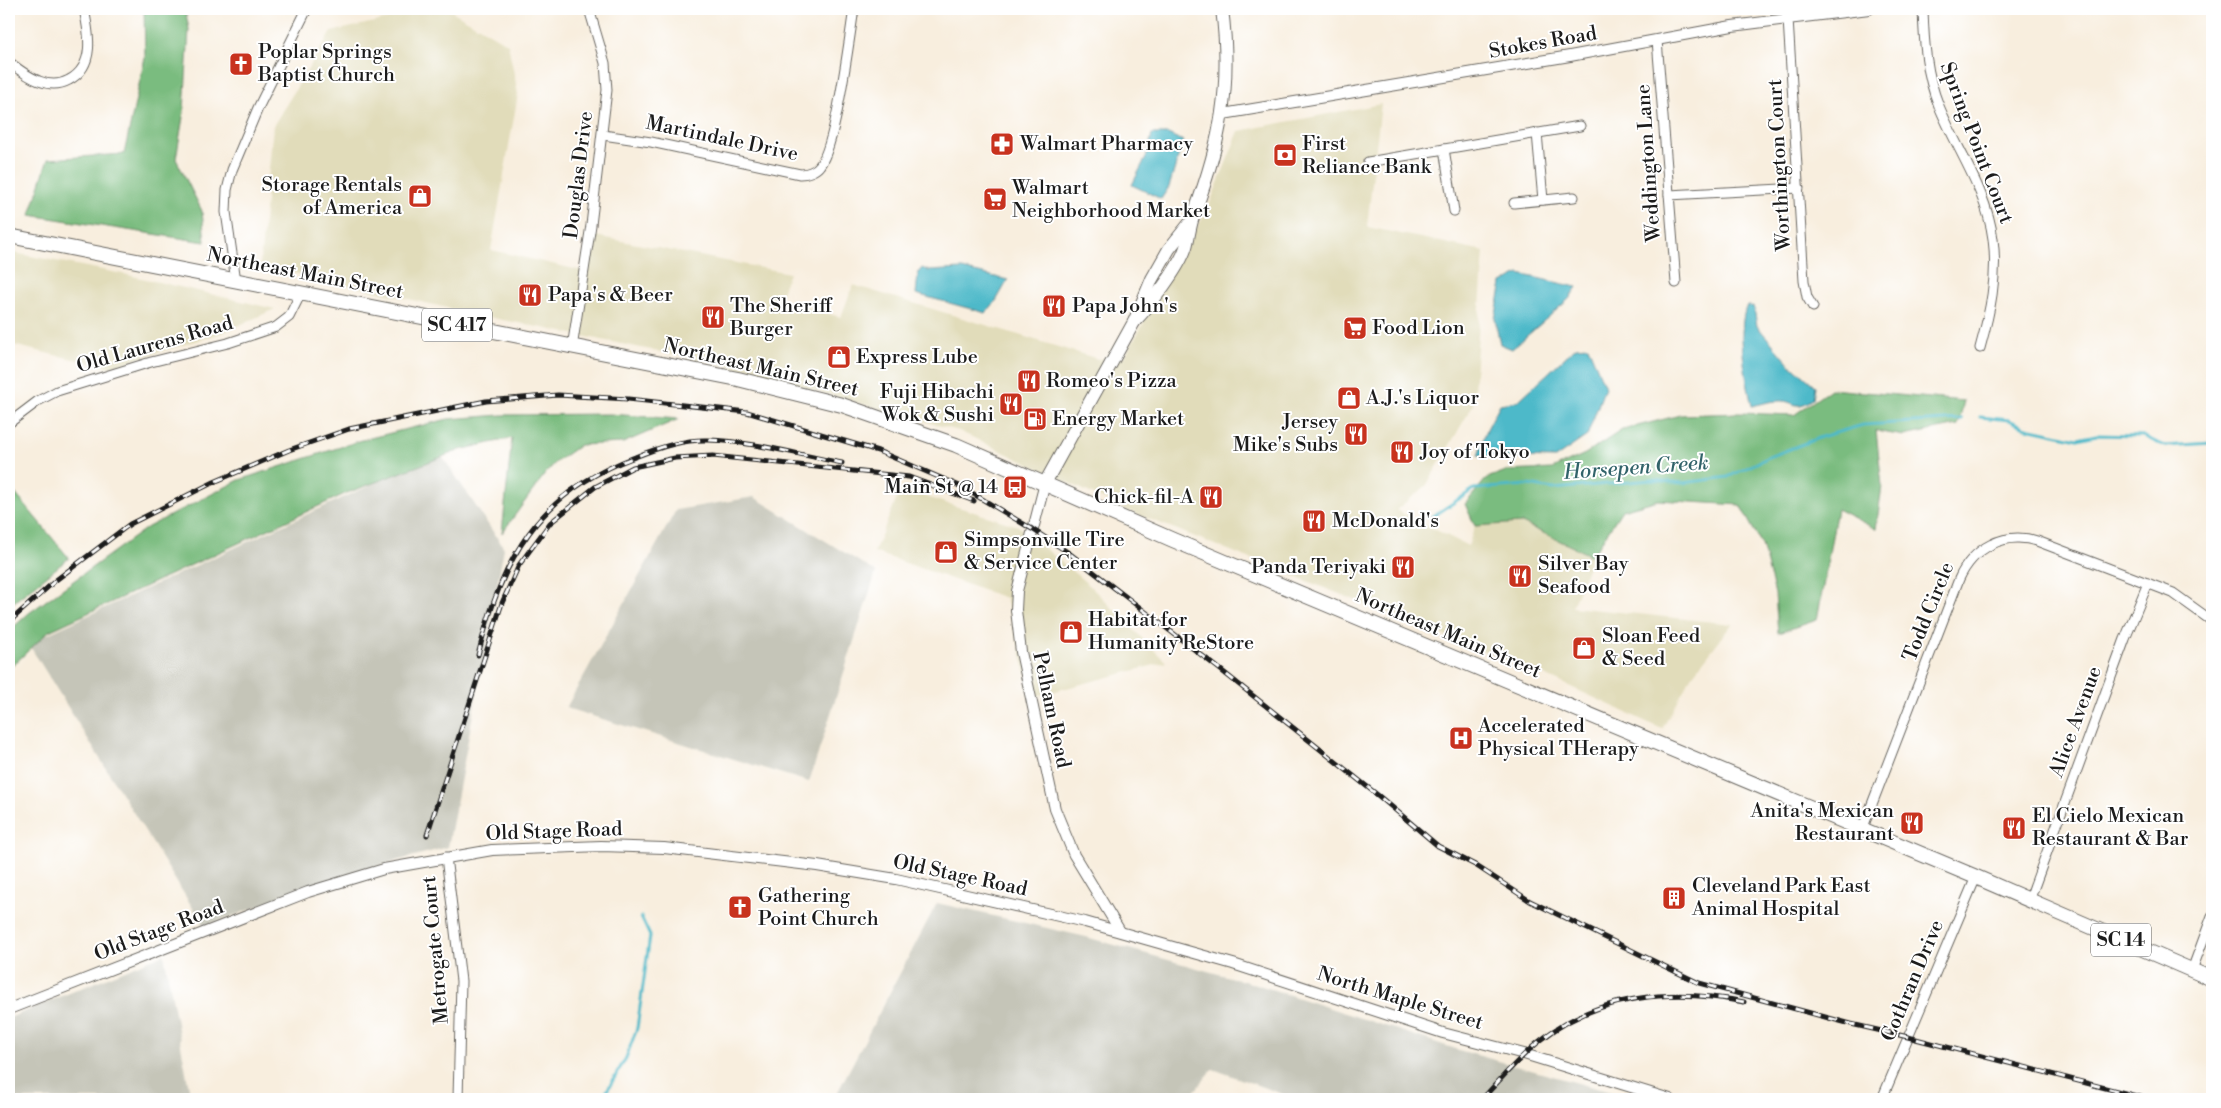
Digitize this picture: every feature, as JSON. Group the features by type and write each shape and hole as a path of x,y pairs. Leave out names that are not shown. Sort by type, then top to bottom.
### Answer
{"main road":[{"path":"1045,482 1134,322 1156,298 1185,249 1191,222 1209,172 1224,114 1226,60 1222,9"},
{"name":"Northeast Main Street","path":"9,236 729,378 842,405 956,445 1045,482 1173,540 1976,877 2212,979"}],"street":[{"path":"9,62 27,75 48,83 65,82 75,76 84,66 88,51 88,35 84,9"},
{"path":"236,281 226,212 227,190 232,170 258,108 307,9"},
{"name":"Douglas Drive","path":"572,348 603,135 607,77 603,54 589,9"},
{"name":"Martindale Drive","path":"603,135 651,142 800,174 813,171 821,165 830,143 854,9"},
{"name":"Stokes Road","path":"1224,114 1657,40 1788,19 1869,9"},
{"name":"Spring Point Court","path":"1923,9 1925,48 1932,87 1980,193 1993,238 1994,285 1980,348"},
{"name":"Worthington Court","path":"1788,19 1804,281 1807,297 1813,307"},
{"name":"Weddington Lane","path":"1657,40 1676,283"},
{"path":"1368,162 1580,126"},
{"path":"1538,133 1544,200"},
{"path":"1444,149 1454,211"},
{"path":"1668,195 1799,188"},
{"path":"1514,203 1574,197"},
{"name":"Old Laurens Road","path":"9,423 38,401 57,391 152,362 228,343 276,326 289,318 301,294"},
{"name":"Pelham Road","path":"1045,482 1017,586 1016,610 1021,652 1055,809 1074,856 1120,931"},
{"name":"Todd Circle","path":"1862,830 1959,579 1966,566 1977,553 2002,540 2029,538 2183,599 2212,621"},
{"name":"Alice Avenue","path":"2029,901 2125,639 2148,584"},
{"name":"Old Stage Road","path":"9,1009 308,892 384,869 492,850 601,846 664,848 734,855 896,879 975,895 1120,931"},
{"name":"Metrogate Court","path":"446,857 461,981 462,1011 458,1099"},
{"name":"Cothran Drive","path":"1882,1099 1976,877"},
{"path":"2192,970 2212,916"},
{"name":"North Maple Street","path":"1120,931 1233,964 1443,1033 1524,1054 1670,1099"}],"shaded area":[{"path":"431,9 448,9 508,44 518,94 491,250 587,272 595,236 789,273 779,301 841,317 853,285 1098,359 1125,356 1207,210 1239,131 1381,104 1367,227 1484,251 1473,405 1426,486 1396,510 1468,546 1475,526 1522,523 1592,556 1572,607 1732,624 1691,677 1662,729 1545,675 1122,508 959,431 720,364 474,314 260,265 273,126 331,32"},
{"path":"9,252 128,275 275,309 222,333 110,367 9,344"},
{"path":"440,453 504,548 448,847 362,870 204,926 28,643"},
{"path":"901,489 1018,526 1089,585 1166,662 1032,697 1006,598 874,552"},
{"path":"754,497 876,572 809,782 566,708 676,510"},
{"path":"937,903 1086,937 1265,987 1462,1051 1636,1099 1296,1099 1213,1069 1188,1099 834,1099"},
{"path":"164,954 191,1099 9,1099 9,1018"}],"green space":[{"path":"144,9 185,9 189,29 184,111 176,159 202,211 205,242 30,215 48,159 124,154 145,57"},
{"path":"1831,389 1964,401 1958,425 1904,436 1876,431 1882,486 1876,529 1837,509 1817,620 1778,633 1775,594 1762,545 1740,505 1658,500 1622,510 1592,556 1522,523 1475,526 1465,504 1487,478 1506,471 1552,469 1585,454 1622,430 1680,415 1739,413 1794,415"},
{"path":"610,414 679,419 623,443 580,445 556,462 545,474 502,533 512,438 460,450 347,493 49,631 9,669 9,631 29,613 148,527 239,480 362,440 448,419 501,415"},
{"path":"9,486 69,558 9,606"}],"water":[{"path":"1152,134 1168,134 1183,141 1169,187 1161,199 1132,185 1147,155"},
{"path":"922,268 929,271 962,269 1008,280 996,301 986,313 916,294 918,273"},
{"path":"1519,274 1577,287 1569,299 1512,349 1500,344 1495,319 1502,283"},
{"path":"1747,305 1754,308 1757,326 1788,362 1815,386 1813,399 1807,403 1798,405 1779,401 1752,406 1742,341 1742,327"},
{"path":"1588,346 1605,387 1587,436 1555,458 1478,456 1487,429 1500,404 1518,401 1576,347"}],"waterway":[{"name":"Horsepen Creek","path":"1980,417 2009,420 2027,428 2078,439 2096,435 2143,436 2164,446 2212,443"},
{"name":"Horsepen Creek","path":"1432,517 1474,489 1528,485 1553,489 1651,480 1683,483 1728,477 1769,457 1821,437 1863,425 1962,419"},
{"path":"602,1099 626,1058 637,1028 650,936 641,917"}],"railway":[{"path":"9,622 56,580 130,524 214,482 289,450 349,429 486,401 558,395 628,399 747,412 878,451 962,487 1032,529 1069,553 1217,667 1380,797 1438,846 1475,865 1530,901 1699,983 1851,1024 2148,1099"},
{"path":"478,655 499,589 512,560 529,534 549,510 572,490 601,472 661,447 699,440 724,441 758,446 842,463"},
{"path":"427,835 502,603 519,565 550,523 595,487 633,467 675,458 713,456 909,477 974,501"},
{"path":"1482,1099 1510,1068 1541,1040 1563,1025 1587,1013 1612,1004 1664,996 1718,998 1744,1002"}],"place":[{"name":"Poplar Springs Baptist Church","path":"241,64"},
{"name":"Walmart Pharmacy","path":"1002,144"},
{"name":"First Reliance Bank","path":"1285,155"},
{"name":"Storage Rentals of America","path":"420,196"},
{"name":"Walmart Neighborhood Market","path":"995,199"},
{"name":"Papa's & Beer","path":"530,295"},
{"name":"Papa John's","path":"1054,306"},
{"name":"The Sheriff Burger","path":"713,317"},
{"name":"Food Lion","path":"1355,328"},
{"name":"Express Lube","path":"839,357"},
{"name":"Romeo's Pizza","path":"1029,381"},
{"name":"A.J.'s Liquor","path":"1349,398"},
{"name":"Fuji Hibachi Wok & Sushi","path":"1011,404"},
{"name":"Energy Market","path":"1035,419"},
{"name":"Jersey Mike's Subs","path":"1356,434"},
{"name":"Joy of Tokyo","path":"1402,452"},
{"name":"Main St @ 14","path":"1015,487"},
{"name":"Chick-fil-A","path":"1211,497"},
{"name":"McDonald's","path":"1314,521"},
{"name":"Simpsonville Tire & Service Center","path":"946,552"},
{"name":"Panda Teriyaki","path":"1403,567"},
{"name":"Silver Bay Seafood","path":"1520,576"},
{"name":"Habitat for Humanity ReStore","path":"1071,632"},
{"name":"Sloan Feed & Seed","path":"1584,648"},
{"name":"Accelerated Physical THerapy","path":"1461,738"},
{"name":"Anita's Mexican Restaurant","path":"1912,823"},
{"name":"El Cielo Mexican Restaurant & Bar","path":"2014,828"},
{"name":"Cleveland Park East Animal Hospital","path":"1674,898"},
{"name":"Gathering Point Church","path":"740,907"}]}
